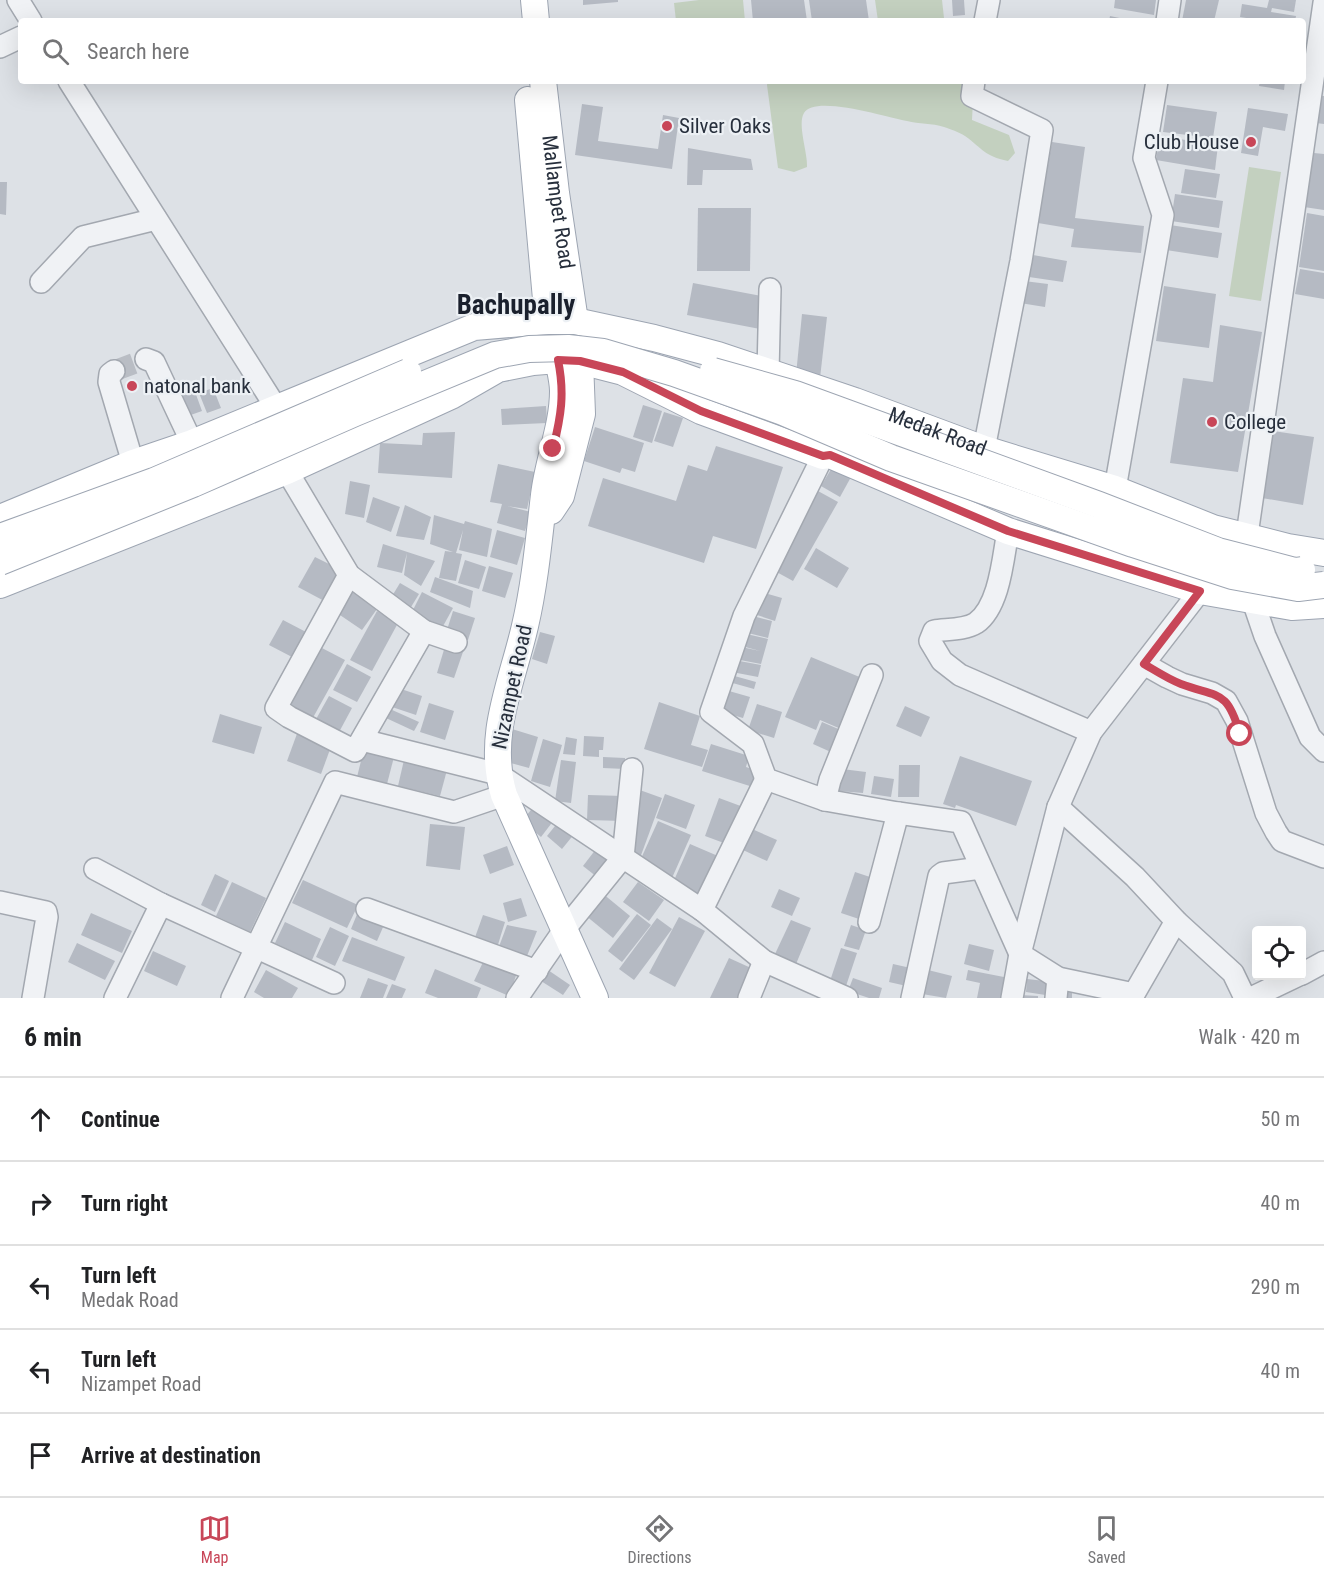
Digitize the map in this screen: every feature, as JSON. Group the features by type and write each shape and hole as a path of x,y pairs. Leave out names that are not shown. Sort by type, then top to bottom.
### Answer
{"main road":[{"path":"519,0 521,18"},
{"path":"534,0 536,18"},
{"name":"Mallampet Road","path":"526,84 548,321"},
{"name":"Mallampet Road","path":"543,84 556,193 575,321"},
{"name":"Medak Road","path":"0,518 277,409 474,327 575,321 718,355 984,449 1115,489 1213,528 1287,547 1324,553"},
{"path":"0,537 154,481 372,386 484,343 534,334 567,334 596,338 795,394 1218,551 1294,571 1324,568"},
{"path":"0,562 193,484 473,363 495,355 518,351 568,348 603,352 674,373 783,412 891,458 1133,544 1221,572 1298,588 1324,585"},
{"path":"0,585 287,471 451,396 498,369 533,362 569,360 623,372 701,411 823,456 830,455 1008,531 1200,591 1292,607 1324,605"},
{"name":"Nizampet Road","path":"569,360 582,414 561,496 543,524 525,625 502,711 496,754 501,785 595,998"},
{"path":"329,387 354,440"}],"street":[{"path":"18,0 29,18"},
{"path":"986,18 989,0"},
{"path":"1167,18 1170,0"},
{"path":"1247,535 1324,3"},
{"path":"0,47 18,38"},
{"path":"71,84 277,409"},
{"path":"974,84 972,96 1042,130 1021,261 984,449"},
{"path":"1115,489 1163,215 1144,158 1156,84"},
{"path":"41,282 83,237 156,219"},
{"path":"751,430 768,372 770,289"},
{"path":"146,359 154,362 192,443"},
{"path":"114,371 110,374 109,382 133,464"},
{"path":"702,910 766,779 753,744 711,712 744,616 823,456"},
{"path":"287,471 349,575 424,631 456,642"},
{"path":"1008,531 995,597 983,615 975,623 934,631 930,641 942,661 960,675 1091,732"},
{"path":"349,575 276,708 355,752 424,631"},
{"path":"1012,998 1020,954 1058,807 1091,732 1200,591"},
{"path":"1252,601 1310,737 1324,751"},
{"path":"1144,664 1182,684 1212,693 1226,701 1237,722 1266,813 1276,832 1282,841 1324,858"},
{"path":"825,800 830,780 872,675"},
{"path":"362,740 501,785 623,858 702,910 764,961 847,998"},
{"path":"518,998 564,930 623,858 632,769"},
{"path":"766,779 825,800 961,822 1020,954 1057,988 1134,994 1176,921"},
{"path":"232,998 334,782 454,812 501,785"},
{"path":"1058,807 1135,877 1176,921 1233,974 1245,998"},
{"path":"869,922 898,813"},
{"path":"912,998 939,876 943,873 981,868"},
{"path":"95,870 161,904 334,983"},
{"path":"0,902 46,912 33,998"},
{"path":"116,998 161,904"},
{"path":"367,909 537,971"},
{"path":"749,998 764,961"},
{"path":"1306,972 1324,962"},
{"path":"1251,998 1289,980"}],"green space":[{"path":"699,0 743,0 745,18 676,18 674,3"},
{"path":"875,0 942,0 944,18 878,18"},
{"path":"974,84 972,120 1009,135 1015,153 1008,161 989,154 965,136 944,127 836,106 822,106 811,108 804,113 802,118 807,167 794,172 778,168 767,85"},
{"path":"1249,167 1281,172 1261,301 1229,296"}],"building":[{"path":"583,0 618,0 618,2 583,5"},
{"path":"751,0 804,0 807,18 753,18"},
{"path":"809,0 866,0 869,18 812,18"},
{"path":"952,0 964,0 965,15 953,16"},
{"path":"1115,0 1156,0 1154,15 1114,8"},
{"path":"1186,0 1219,0 1215,18 1183,18"},
{"path":"1269,0 1296,0 1294,12 1272,8 1271,12 1296,16 1296,18 1240,17 1242,4 1267,8"},
{"path":"1259,84 1285,84 1284,90 1259,86"},
{"path":"1321,96 1324,96 1324,124 1316,123"},
{"path":"582,104 603,107 598,141 658,149 663,115 679,118 672,169 575,155"},
{"path":"1167,105 1217,112 1213,138 1163,132"},
{"name":"Club House","path":"1248,108 1288,114 1285,131 1263,127 1258,156 1241,153"},
{"path":"1160,136 1218,145 1215,170 1156,160"},
{"path":"1052,142 1085,147 1075,218 1144,226 1141,253 1071,247 1074,229 1038,223"},
{"path":"688,148 751,159 753,170 703,170 702,185 687,185"},
{"path":"1314,153 1324,154 1324,210 1304,207"},
{"path":"1185,169 1220,174 1216,198 1181,193"},
{"path":"0,182 7,182 6,215 0,214"},
{"path":"1175,194 1223,201 1219,228 1171,221"},
{"path":"698,208 751,208 750,271 697,271"},
{"path":"1307,213 1324,216 1324,271 1299,267"},
{"path":"1170,225 1222,233 1218,258 1166,250"},
{"path":"1033,255 1067,261 1063,282 1029,277"},
{"path":"1300,269 1324,273 1324,299 1295,294"},
{"path":"1024,281 1048,284 1045,307 1020,303"},
{"path":"693,283 766,297 760,329 687,315"},
{"path":"1164,286 1216,294 1209,348 1156,341"},
{"path":"802,314 827,317 820,378 796,375"},
{"name":"College","path":"1220,325 1262,332 1238,472 1170,463 1183,378 1213,382"},
{"path":"213,388 221,408 207,413 199,393"},
{"path":"194,389 202,411 185,417 177,395"},
{"path":"643,405 662,411 652,443 633,437"},
{"path":"546,406 547,423 502,425 501,409"},
{"path":"664,412 683,418 673,447 654,441"},
{"path":"595,427 644,443 635,472 622,468 620,473 584,461"},
{"path":"1273,431 1314,437 1303,505 1262,498"},
{"path":"455,432 452,478 378,473 380,443 422,445 423,433"},
{"path":"716,446 783,467 756,549 713,536 704,563 588,526 603,478 676,501 688,465 707,471"},
{"path":"498,464 535,472 527,509 507,506 531,512 525,531 497,523 502,504 490,502"},
{"path":"833,466 851,477 840,497 821,486"},
{"path":"350,481 370,485 364,518 345,514"},
{"path":"818,491 838,502 793,581 773,570"},
{"path":"373,497 400,507 391,532 366,522"},
{"path":"405,505 431,517 424,540 396,536"},
{"path":"434,515 492,529 487,557 459,550 463,530 456,553 462,554 456,581 439,578 445,551 453,552 430,544"},
{"path":"497,530 525,538 517,565 490,557"},
{"path":"383,544 435,561 421,586 404,575 407,553 402,573 377,567"},
{"path":"816,548 849,568 837,588 804,569"},
{"path":"315,557 345,572 328,603 298,587"},
{"path":"465,560 486,567 479,589 458,583"},
{"path":"489,566 513,573 505,598 482,591"},
{"path":"435,577 473,591 470,608 430,592"},
{"path":"400,583 419,594 408,612 389,601"},
{"path":"352,591 377,609 362,630 337,613"},
{"path":"422,592 453,608 442,628 412,612"},
{"path":"761,592 782,598 775,621 754,614"},
{"path":"377,611 398,623 372,671 350,660"},
{"path":"453,611 475,618 468,640 446,633"},
{"path":"749,615 772,621 768,638 744,632"},
{"path":"283,620 306,632 292,657 269,645"},
{"path":"540,632 555,636 547,664 532,659"},
{"path":"742,633 768,639 761,664 735,659 737,646 760,651 738,645"},
{"path":"446,643 464,649 454,678 437,673"},
{"path":"320,647 345,660 310,723 285,709"},
{"path":"811,657 862,678 841,729 820,720 816,730 785,717"},
{"path":"734,660 761,665 758,677 732,672"},
{"path":"347,664 371,677 357,702 333,690"},
{"path":"731,675 756,682 754,689 729,682"},
{"path":"398,688 422,696 416,715 392,707"},
{"path":"729,691 750,697 743,718 722,712"},
{"path":"329,696 352,708 338,734 315,721"},
{"path":"659,702 700,716 691,745 708,750 702,767 644,749"},
{"path":"429,703 454,711 445,740 420,732"},
{"path":"757,704 782,712 774,738 748,730"},
{"path":"905,706 930,717 921,737 896,726"},
{"path":"390,709 419,722 414,731 386,718"},
{"path":"220,714 262,727 254,754 212,742"},
{"path":"822,722 843,731 833,753 813,744"},
{"path":"512,729 538,737 529,768 503,761"},
{"path":"298,731 332,744 321,774 287,761"},
{"path":"584,736 604,737 603,750 599,750 599,757 583,756"},
{"path":"566,737 577,739 575,755 563,754"},
{"path":"543,739 562,745 550,787 531,781"},
{"path":"711,744 749,756 746,767 758,771 753,787 702,771"},
{"path":"365,745 395,753 387,784 357,777"},
{"path":"960,756 1032,781 1016,826 956,805 955,808 943,804"},
{"path":"603,757 625,758 625,769 603,768"},
{"path":"404,760 447,770 440,796 398,786"},
{"path":"561,760 576,762 571,803 555,801"},
{"path":"899,765 920,765 919,797 898,797"},
{"path":"842,769 866,772 863,793 839,791"},
{"path":"874,776 894,779 891,797 871,794"},
{"path":"637,789 662,798 640,858 629,854"},
{"path":"665,794 695,805 686,829 656,818"},
{"path":"588,795 624,796 624,821 587,820"},
{"path":"719,798 746,808 732,846 705,836"},
{"path":"535,805 554,820 541,837 522,821"},
{"path":"559,821 575,833 562,849 547,836"},
{"path":"658,821 691,835 672,878 639,863"},
{"path":"430,824 465,827 460,870 426,866"},
{"path":"752,829 777,840 767,861 743,850"},
{"path":"690,844 718,856 700,897 672,885"},
{"path":"507,846 514,865 490,874 483,855"},
{"path":"596,849 610,860 597,877 583,866"},
{"path":"855,872 876,879 862,920 841,913"},
{"path":"215,874 229,881 215,912 201,905"},
{"path":"303,880 358,905 347,928 292,903"},
{"path":"232,882 266,898 250,932 216,916"},
{"path":"638,882 664,900 649,921 623,902"},
{"path":"779,889 800,898 792,916 771,907"},
{"path":"602,893 630,916 613,938 585,915"},
{"path":"521,898 527,916 508,922 503,903"},
{"path":"360,907 387,918 377,941 351,929"},
{"path":"91,913 132,931 122,953 81,935"},
{"path":"637,914 651,925 622,962 608,951"},
{"path":"483,915 505,922 496,951 473,943"},
{"path":"679,917 705,931 675,987 649,973"},
{"path":"657,918 672,929 634,980 619,969"},
{"path":"791,920 811,928 796,964 775,954"},
{"path":"285,922 321,939 312,960 275,943"},
{"path":"507,925 537,931 525,961 497,952"},
{"path":"851,925 866,930 859,950 844,946"},
{"path":"330,927 349,936 335,966 316,957"},
{"path":"352,937 405,957 395,981 342,961"},
{"path":"77,943 115,961 105,980 68,962"},
{"path":"969,944 994,950 989,971 964,964"},
{"path":"841,948 857,953 845,989 829,984"},
{"path":"153,951 186,966 177,986 144,971"},
{"path":"485,958 519,967 509,996 474,981"},
{"path":"729,958 751,968 737,998 710,998"},
{"path":"893,964 915,969 911,987 889,982"},
{"path":"435,969 481,988 477,998 438,998 425,993"},
{"path":"266,970 298,988 292,998 264,998 254,992"},
{"path":"548,970 570,985 563,995 541,981"},
{"path":"928,970 952,976 946,998 922,994"},
{"path":"968,970 1009,978 1004,998 977,998 980,983 966,980"},
{"path":"368,978 388,985 383,998 360,998"},
{"path":"853,978 882,988 879,998 869,998 848,991"},
{"path":"1027,979 1054,982 1052,996 1026,992"},
{"path":"392,984 406,989 402,998 386,998"},
{"path":"1060,990 1072,991 1072,998 1059,998"},
{"path":"1020,995 1038,996 1038,998 1019,998"}],"tunnel":[{"path":"114,371 146,359"}],"place":[{"name":"Silver Oaks","path":"667,126"},
{"name":"Club House","path":"1251,142"},
{"name":"natonal bank","path":"132,386"},
{"name":"College","path":"1212,422"}],"district":[{"name":"Bachupally","path":"516,305"}],"route":[{"path":"553,449 562,414 563,391 558,360 580,361 623,372 701,411 823,456 830,455 1008,531 1200,591 1144,664 1182,684 1212,693 1226,701 1233,712 1240,734"}]}
